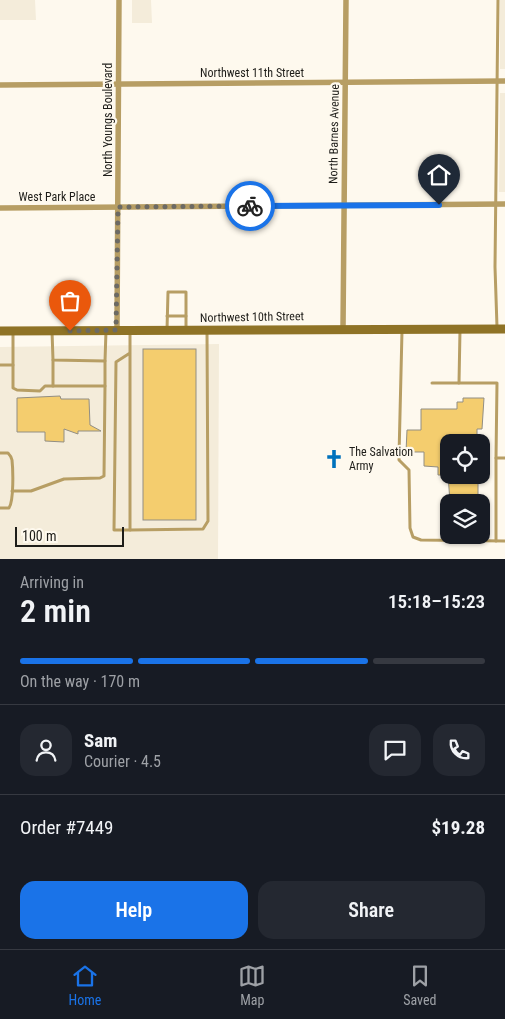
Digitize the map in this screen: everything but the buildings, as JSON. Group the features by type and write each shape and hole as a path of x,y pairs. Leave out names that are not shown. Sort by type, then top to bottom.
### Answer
{"main road":[{"name":"Northwest 10th Street","path":"0,331 186,331 343,328 501,329"}],"street":[{"name":"North Youngs Boulevard","path":"116,330 119,0"},
{"name":"North Barnes Avenue","path":"343,328 346,0"},
{"name":"Northwest 11th Street","path":"0,85 505,81"},
{"name":"West Park Place","path":"0,208 505,204"}],"lane":[{"path":"498,0 496,267 501,329"},
{"path":"167,331 168,292 186,292 186,331"},
{"path":"167,316 186,316"},
{"path":"402,328 399,460 409,470 410,528 412,534 421,540 505,541"},
{"path":"459,383 460,329"},
{"path":"12,490 31,491 64,479 100,478 104,476 106,330"},
{"path":"130,354 116,362 114,530 203,529 208,522 207,330"},
{"path":"13,331 13,388 17,390 40,390 45,386 105,386"},
{"path":"52,331 53,386"},
{"path":"130,331 130,530"},
{"path":"53,360 105,361"},
{"path":"0,365 13,365"},
{"path":"432,382 497,383 496,541"},
{"path":"0,453 8,453 12,458 12,504 9,508 0,508"},
{"path":"496,458 505,458"}],"shaded area":[{"path":"0,0 35,0 36,20 0,20"},
{"path":"132,0 151,0 152,23 132,23"},
{"path":"500,0 505,0 505,69 500,69"},
{"path":"500,93 505,93 505,192 499,192"},
{"path":"219,344 218,559 0,559 0,347"}],"way so far":[{"path":"70,331 116,330 118,207 250,206"}],"place":[{"name":"The Salvation Army","path":"334,459"}],"route":[{"path":"250,206 439,205"}]}
